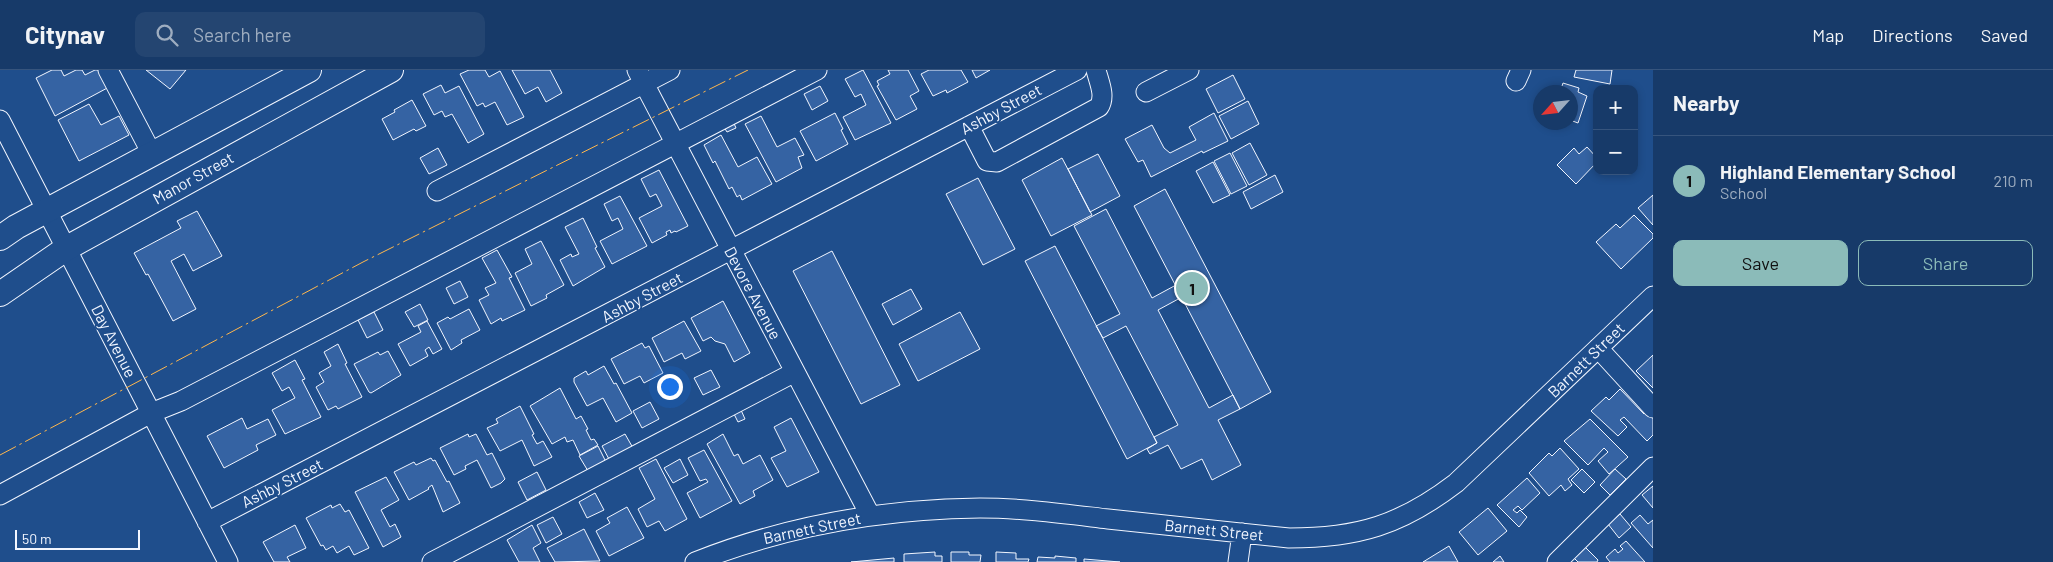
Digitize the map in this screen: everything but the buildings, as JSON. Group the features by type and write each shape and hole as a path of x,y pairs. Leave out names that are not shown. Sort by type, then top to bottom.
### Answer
{"main road":[{"path":"0,238 16,227 309,70"},
{"name":"Manor Street","path":"0,294 67,248 391,70"}],"street":[{"path":"108,70 152,154"},
{"path":"438,191 640,77 670,70"},
{"path":"0,495 151,413 181,401 817,70"},
{"name":"Ashby Street","path":"207,522 1077,70"},
{"path":"969,126 987,160 997,162 1098,107 1102,94 1096,70"},
{"path":"1146,92 1189,70"},
{"name":"Devore Avenue","path":"640,77 870,515"},
{"name":"Day Avenue","path":"0,120 228,562"},
{"name":"Barnett Street","path":"695,562 769,536 819,524 870,515 938,509 982,508 1034,511 1289,538 1321,538 1349,535 1376,528 1406,516 1434,500 1456,483 1653,296"},
{"path":"1598,348 1653,408"},
{"path":"432,562 795,372"},
{"path":"1557,562 1653,467"},
{"path":"1238,562 1242,533"}],"power":[{"path":"0,455 363,262 748,70"}],"place":[{"name":"Highland Elementary School","path":"1192,288"}]}
